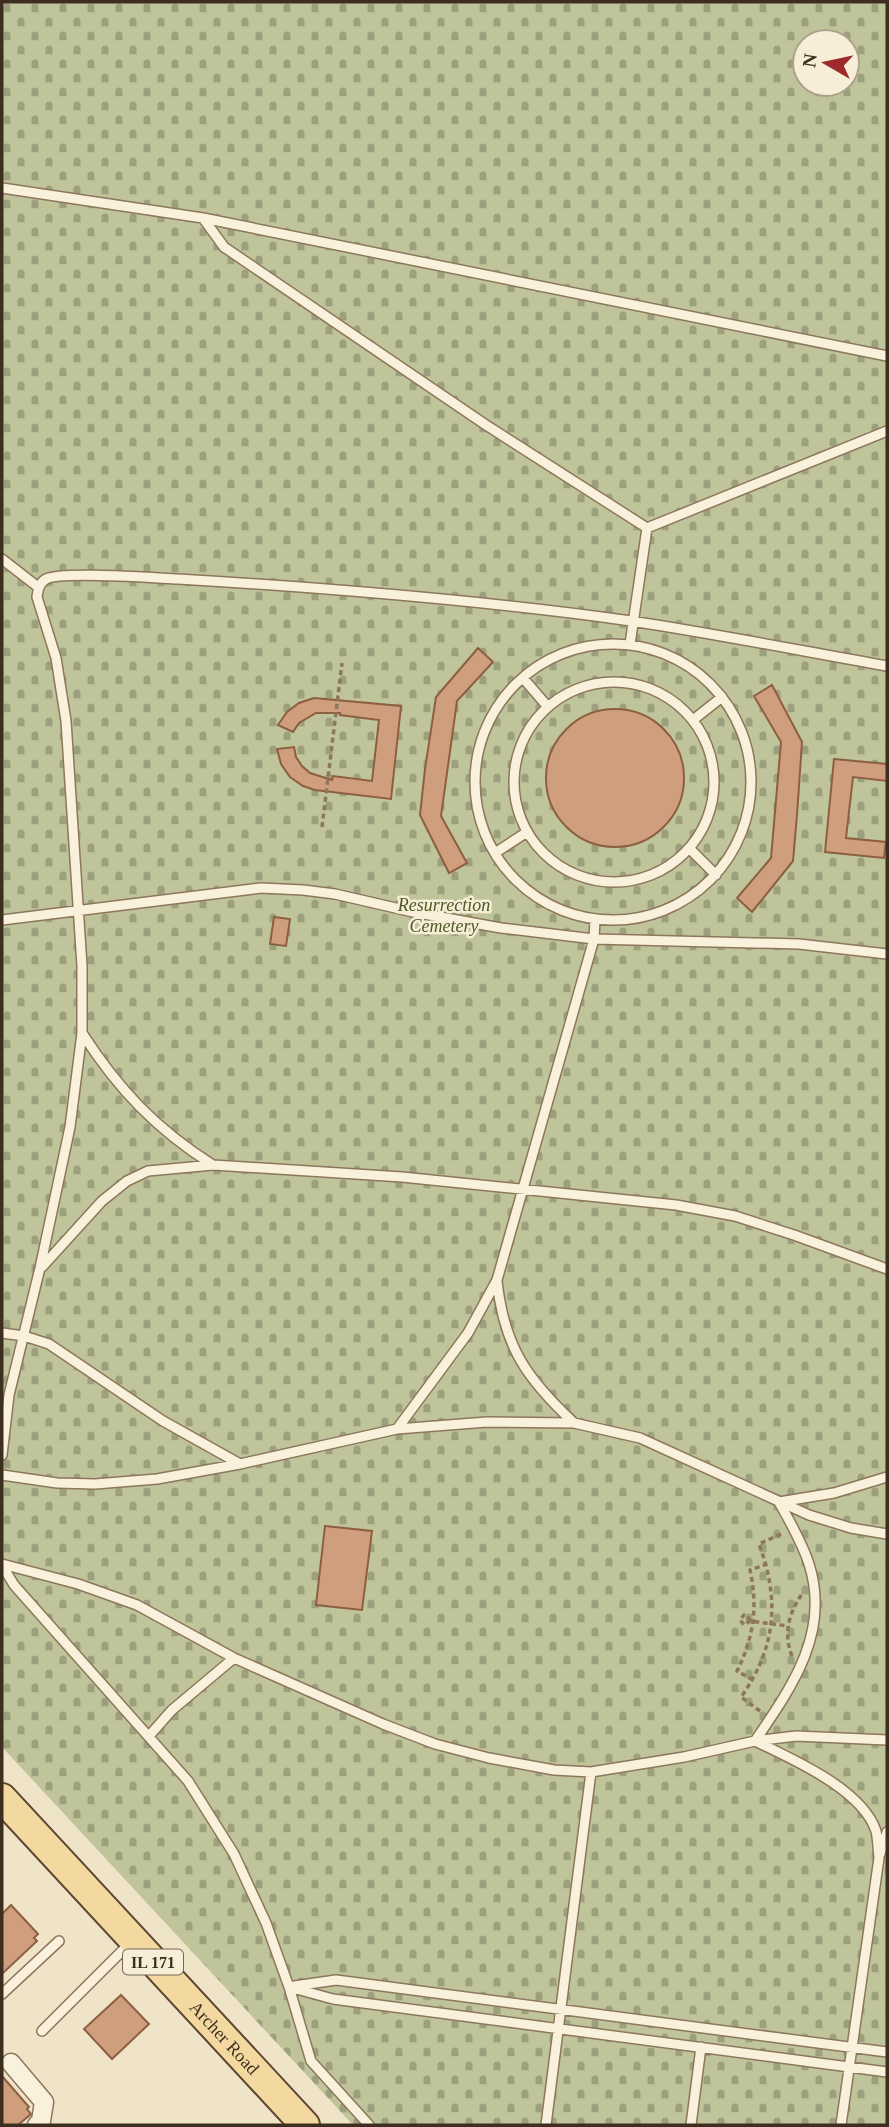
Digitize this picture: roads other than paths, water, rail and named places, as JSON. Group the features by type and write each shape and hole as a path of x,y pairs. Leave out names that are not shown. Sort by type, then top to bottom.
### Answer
{"main road":[{"name":"Archer Road","path":"2,1798 305,2125"}],"street":[{"path":"11,2063 44,2102 41,2121 37,2125"}],"lane":[{"path":"2,188 203,218 887,356"},
{"path":"203,218 224,247 486,425 647,528"},
{"path":"647,528 887,431"},
{"path":"630,644 647,528"},
{"path":"2,559 38,587"},
{"path":"2,1455 9,1395 70,1127 82,1034 82,966 66,721 56,658 37,597 38,587 45,579 58,576 135,577 285,585 449,599 632,622 887,666"},
{"path":"601,644 630,644 662,652 692,668 722,697 736,718 748,749 752,782 748,816 735,847 716,875 691,897 661,912 629,920 595,920 567,913 541,901 518,883 495,853 486,836 478,808 475,780 479,751 488,723 503,699 523,678 546,661 573,650 601,644"},
{"path":"523,678 548,707"},
{"path":"619,682 652,689 681,707 693,720 709,750 714,783 708,816 689,848 666,868 651,875 618,882 601,882 579,876 558,865 527,832 516,803 514,772 523,740 548,707 570,692 586,686 619,682"},
{"path":"693,720 722,697"},
{"path":"495,853 527,832"},
{"path":"689,848 716,875"},
{"path":"2,920 261,888 335,894 489,926 594,939 799,943 887,954"},
{"path":"397,1429 468,1333 497,1280 594,939 595,920"},
{"path":"82,1034 121,1090 178,1143 214,1166"},
{"path":"40,1268 102,1201 127,1181 148,1171 214,1166 402,1177 676,1205 735,1216 794,1234 887,1269"},
{"path":"497,1280 500,1312 508,1337 520,1360 534,1382 574,1423"},
{"path":"2,1333 49,1344 163,1421 240,1464"},
{"path":"2,1475 57,1483 95,1484 157,1479 240,1464 397,1429 487,1422 574,1423 640,1438 809,1515 851,1528 887,1534"},
{"path":"779,1502 834,1493 887,1477"},
{"path":"755,1741 800,1670 814,1628 810,1566 779,1502"},
{"path":"2,1565 78,1584 137,1605 234,1658 383,1724 435,1744 489,1758 554,1770 591,1772 684,1757 755,1741 796,1736 887,1740"},
{"path":"2,1565 21,1593 188,1781 234,1854 266,1923 312,2062 369,2125"},
{"path":"149,1736 172,1710 234,1658"},
{"path":"755,1741 814,1771 853,1800 868,1815 876,1832 879,1858"},
{"path":"546,2125 591,1772"},
{"path":"841,2125 879,1858 887,1832"},
{"path":"42,2031 133,1940"},
{"path":"2,1994 59,1941"},
{"path":"289,1987 336,1980 887,2052"},
{"path":"289,1987 333,2000 887,2072"},
{"path":"691,2125 701,2047"}],"park label":[{"name":"Resurrection Cemetery","path":"444,915"}]}
